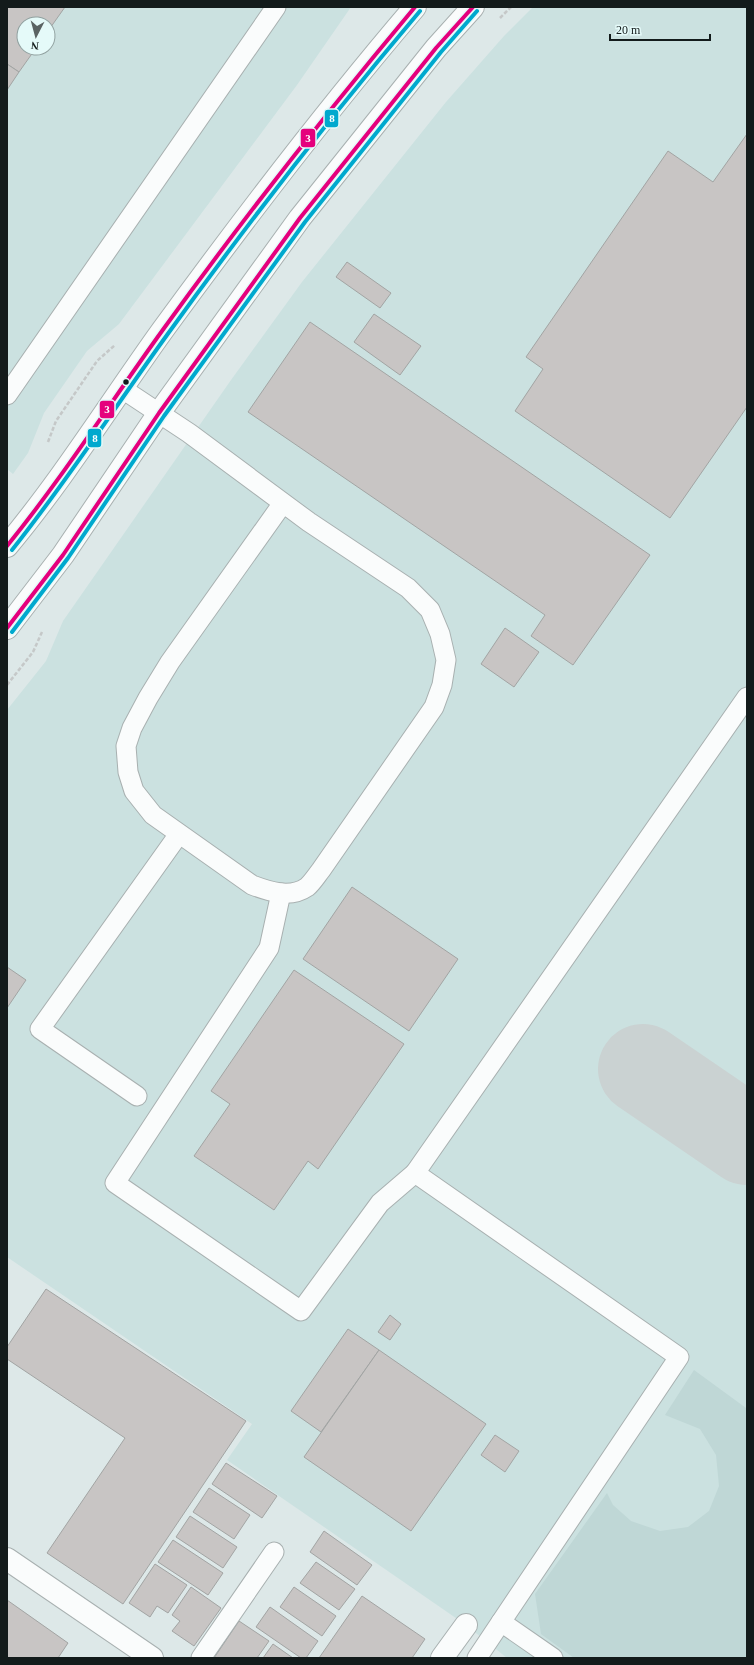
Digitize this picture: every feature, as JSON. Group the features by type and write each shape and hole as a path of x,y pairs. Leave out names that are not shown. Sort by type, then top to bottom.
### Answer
{"main road":[{"path":"7,546 270,186 415,7"},
{"path":"7,628 63,555 159,413 300,218 436,48 474,7"},
{"path":"7,1559 152,1658"},
{"path":"442,1658 466,1625"}],"lane":[{"path":"7,395 276,7"},
{"path":"121,388 189,433 354,554 408,588 430,610 440,634 446,660 442,685 434,707 321,870 307,887 292,893 266,891 252,885 153,815 134,791 128,772 126,746 132,728 170,662 283,503"},
{"path":"281,893 270,948 115,1183 301,1311 380,1203 415,1173 747,697"},
{"path":"137,1096 40,1029 179,834"},
{"path":"415,1173 679,1357 477,1658"},
{"path":"201,1658 274,1552"},
{"path":"501,1622 553,1658"}],"shaded area":[{"path":"7,7 351,7 297,85 119,324 87,351 44,413 28,453 13,474 7,469"},
{"path":"533,7 747,7 747,1658 507,1658 466,1625 227,1460 252,1424 7,1257 7,710 46,661 63,621 231,380 302,282 446,102 504,36"},
{"path":"694,1370 746,1408 747,1406 747,1658 574,1658 541,1634 535,1594 607,1493 613,1505 631,1521 660,1531 688,1527 709,1511 719,1486 716,1455 700,1429 665,1415"}],"building":[{"path":"7,7 65,7 56,20 56,16 16,16 16,56 30,56 19,72 7,64"},
{"path":"7,64 19,72 7,90"},
{"path":"747,134 747,407 670,518 515,411 543,369 526,357 668,151 713,182"},
{"path":"347,262 391,293 380,308 336,277"},
{"path":"374,314 421,346 400,375 354,342"},
{"path":"310,322 650,555 573,665 531,636 545,615 248,412"},
{"path":"505,628 539,652 514,687 481,664"},
{"path":"352,887 458,959 409,1031 303,959"},
{"path":"7,967 26,980 7,1008"},
{"path":"294,970 404,1044 318,1169 308,1161 274,1210 194,1156 230,1104 211,1091"},
{"path":"46,1289 246,1421 123,1604 47,1553 125,1438 7,1359 7,1347"},
{"path":"390,1315 401,1324 390,1340 378,1332"},
{"path":"348,1329 379,1350 321,1432 291,1411"},
{"path":"379,1350 486,1424 411,1531 304,1457"},
{"path":"495,1435 519,1451 505,1472 481,1455"},
{"path":"226,1463 277,1496 262,1518 212,1484"},
{"path":"209,1488 250,1515 234,1539 193,1512"},
{"path":"190,1516 237,1547 223,1568 176,1537"},
{"path":"324,1531 372,1565 357,1585 310,1552"},
{"path":"173,1540 223,1573 208,1595 158,1562"},
{"path":"316,1562 355,1589 339,1610 300,1583"},
{"path":"155,1564 187,1585 168,1613 157,1606 150,1617 129,1603"},
{"path":"191,1587 221,1608 194,1646 172,1631 180,1621 172,1615"},
{"path":"294,1587 336,1616 322,1636 280,1607"},
{"path":"362,1596 425,1639 412,1658 319,1658"},
{"path":"7,1600 68,1643 58,1658 7,1658"},
{"path":"270,1607 318,1641 306,1658 301,1658 256,1627"},
{"path":"239,1621 269,1641 257,1658 214,1658"},
{"path":"273,1644 293,1658 263,1658"}],"taxiway":[{"path":"643,1069 747,1140"}],"transit line":[{"name":"3","path":"7,546 48,493 162,331 254,207 317,126 415,7"},
{"name":"3","path":"7,628 63,555 159,413 300,218 436,48 473,7"},
{"name":"8","path":"12,550 91,444 167,335 259,211 354,90 420,11"},
{"name":"8","path":"12,632 68,558 164,416 305,222 441,52 477,11"}]}
